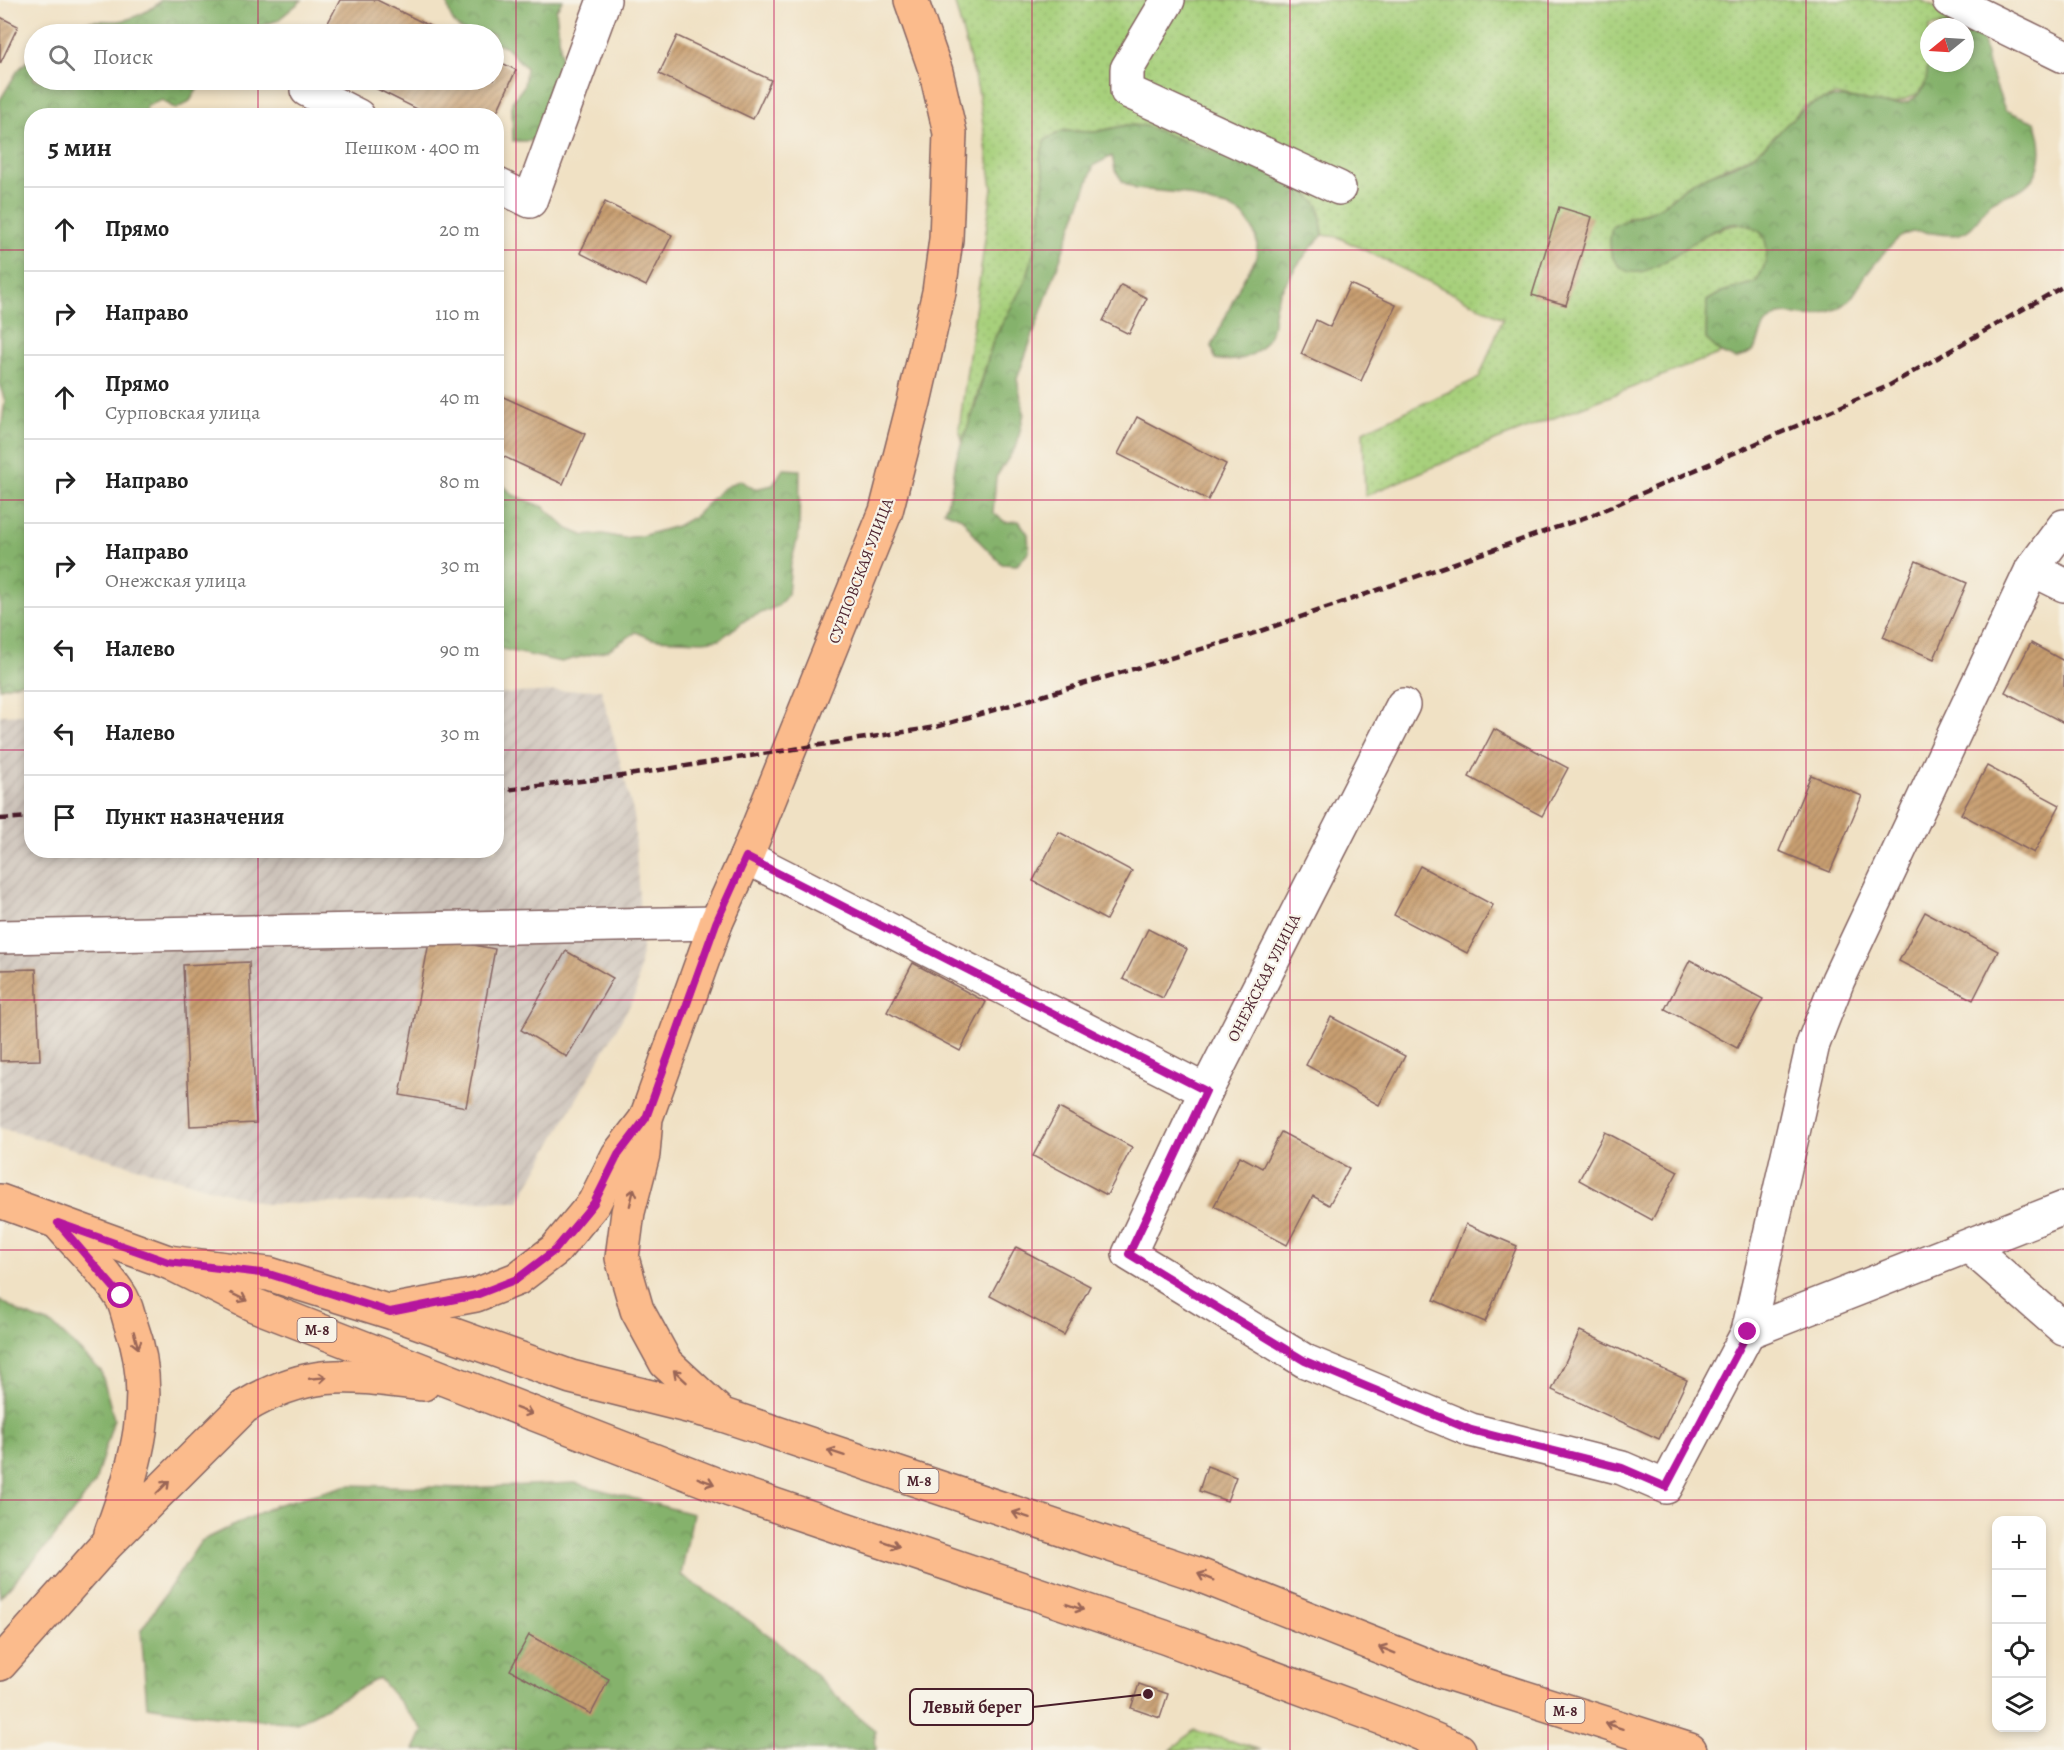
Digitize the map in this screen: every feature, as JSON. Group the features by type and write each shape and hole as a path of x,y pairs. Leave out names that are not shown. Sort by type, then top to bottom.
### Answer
{"main road":[{"name":"СУРПОВСКАЯ УЛИЦА","path":"646,1118 716,923 746,857 886,512 939,292 946,239 950,133 936,72 911,0"},
{"path":"390,1312 476,1295 517,1279 555,1250 594,1203 618,1155 646,1118"},
{"path":"646,1118 643,1154 628,1212 622,1258 637,1310 666,1363 723,1415"},
{"path":"0,1201 168,1262"},
{"path":"58,1223 121,1296 137,1340 144,1381 142,1426 131,1480 107,1544"},
{"name":"М-8","path":"168,1262 269,1274 390,1312 571,1377 723,1415 1194,1572 1441,1671 1690,1750"},
{"name":"М-8","path":"168,1262 254,1305 730,1490 1175,1641 1398,1724 1460,1750"},
{"path":"0,1664 107,1544 244,1407 272,1390 306,1379 348,1376 470,1390"}],"street":[{"path":"504,188 530,201 604,0"},
{"path":"1168,0 1127,69 1126,91 1339,188"},
{"path":"1949,0 2064,56"},
{"path":"307,90 342,108"},
{"path":"1748,1332 1813,1044 1838,980 2032,569 2064,526"},
{"path":"2032,569 2064,585"},
{"name":"ОНЕЖСКАЯ УЛИЦА","path":"1403,705 1206,1091 1129,1254 1305,1361 1471,1430 1622,1468 1666,1487 1748,1332"},
{"path":"746,857 1206,1091"},
{"path":"0,937 716,923"},
{"path":"1748,1332 2064,1208"},
{"path":"1969,1246 2064,1329"}],"shaded area":[{"path":"601,689 634,815 642,948 636,994 519,1201 265,1204 0,1128 0,715 24,714 24,858 504,858 504,694"}],"green space":[{"path":"161,0 302,0 278,20 267,24 79,24 119,21 148,11"},
{"path":"447,0 563,0 556,10 561,56 544,132 530,141 513,141 512,102 524,86 526,68 504,46 504,24 455,24"},
{"path":"954,0 1921,0 1960,18 1920,18 1920,72 1927,72 1927,80 1919,94 1888,106 1836,95 1803,107 1779,134 1751,156 1689,184 1659,208 1627,218 1665,262 1697,239 1725,227 1737,224 1746,225 1762,234 1767,247 1766,262 1756,282 1722,292 1707,301 1706,338 1721,353 1497,440 1365,496 1363,431 1479,378 1503,318 1338,237 1323,235 1319,206 1252,166 1235,162 1145,126 1127,125 1095,132 1063,131 1045,140 1040,158 1044,174 1040,225 1031,263 1026,280 993,341 963,443 959,429 992,188 978,90"},
{"path":"1974,26 1982,35 1988,65 2005,110 2035,122 2041,150 2038,168 2028,184 1990,203 1974,225 1965,232 1951,235 1920,232 1905,234 1894,242 1867,273 1852,297 1839,308 1816,315 1785,314 1774,317 1761,332 1756,347 1735,359 1721,353 1706,339 1707,301 1722,292 1756,282 1764,267 1767,251 1764,238 1759,231 1753,227 1736,223 1719,228 1647,270 1632,272 1618,265 1614,260 1610,247 1612,227 1663,205 1691,183 1749,158 1793,118 1812,105 1835,98 1886,104 1909,101 1922,90 1927,73 1974,72"},
{"path":"24,64 24,90 197,90 190,101 178,108 162,100 147,108 24,108 24,680 0,688 0,436 5,401 0,386 0,100 18,70"},
{"path":"1127,125 1145,126 1297,184 1319,206 1323,235 1288,279 1279,295 1275,306 1272,331 1260,349 1254,354 1239,359 1215,359 1212,346 1241,283 1257,257 1257,242 1253,229 1243,215 1228,207 1182,193 1136,189 1123,182 1115,170 1112,156 1094,165 1017,379 1024,413 1017,445 996,477 993,512 1005,522 1019,521 1028,534 1029,552 1017,565 1002,564 980,542 962,518 944,511 951,492 956,459 974,410 993,341 1026,280 1031,263 1040,225 1044,174 1040,158 1045,140 1062,131 1095,132"},
{"path":"783,469 800,470 799,533 791,563 788,594 778,606 747,619 720,639 703,641 652,639 636,632 608,650 561,662 504,650 504,486 513,495 544,507 568,529 585,536 603,534 623,538 641,536 677,526 695,516 722,489 740,480 754,489 773,485"},
{"path":"0,1300 21,1313 53,1325 101,1371 114,1419 95,1483 52,1540 0,1597"},
{"path":"575,1483 693,1514 681,1575 762,1630 808,1668 875,1730 876,1750 414,1750 423,1730 379,1678 297,1723 207,1715 147,1706 141,1630 201,1541 276,1505 348,1485 466,1488"},
{"path":"1194,1730 1261,1750 1171,1750"}],"building":[{"path":"340,0 377,0 426,24 327,24"},
{"path":"0,17 18,26 0,64"},
{"path":"677,36 771,80 753,119 659,74"},
{"path":"504,64 516,70 499,108 415,108 379,90 504,90"},
{"path":"605,202 672,235 646,286 580,253"},
{"path":"1559,207 1592,217 1566,305 1532,295"},
{"path":"1350,284 1396,305 1361,381 1301,354 1316,320 1330,327"},
{"path":"1121,285 1147,298 1129,334 1103,321"},
{"path":"504,397 585,434 563,484 504,457"},
{"path":"1137,417 1226,464 1208,500 1118,454"},
{"path":"1916,561 1967,583 1934,659 1883,637"},
{"path":"2031,643 2064,661 2064,723 2005,692"},
{"path":"1494,729 1568,768 1542,816 1469,777"},
{"path":"1987,766 2060,805 2034,853 1961,814"},
{"path":"1811,775 1862,796 1830,872 1779,851"},
{"path":"1059,832 1132,871 1106,920 1033,881"},
{"path":"1420,866 1493,905 1467,953 1394,915"},
{"path":"1925,912 1998,951 1973,1000 1899,961"},
{"path":"1148,929 1187,949 1163,998 1123,979"},
{"path":"430,937 495,949 466,1107 400,1095"},
{"path":"566,951 613,978 567,1057 521,1030"},
{"path":"1690,960 1763,999 1737,1048 1665,1009"},
{"path":"249,962 256,1123 190,1126 183,965"},
{"path":"913,963 986,1002 960,1051 887,1012"},
{"path":"36,969 40,1060 0,1061 0,970"},
{"path":"1331,1017 1405,1056 1379,1105 1306,1065"},
{"path":"1059,1108 1132,1147 1107,1195 1033,1156"},
{"path":"1281,1132 1349,1168 1329,1205 1313,1196 1287,1245 1214,1206 1240,1156 1262,1168"},
{"path":"1605,1132 1678,1171 1652,1220 1579,1180"},
{"path":"1466,1224 1517,1246 1485,1322 1434,1300"},
{"path":"1016,1247 1090,1286 1064,1335 990,1296"},
{"path":"1580,1331 1687,1380 1659,1439 1552,1390"},
{"path":"1207,1466 1236,1477 1227,1501 1199,1491"},
{"path":"529,1635 609,1679 591,1714 510,1670"},
{"path":"1139,1684 1168,1694 1160,1718 1131,1708"}],"railway":[{"path":"504,790 615,777 936,727 1249,635 1592,515 1888,386 2064,286"},
{"path":"0,819 24,818"}],"place":[{"name":"Левый берег","path":"1148,1694"}],"route":[{"path":"121,1296 58,1223 168,1262 269,1274 390,1312 476,1295 517,1279 555,1250 594,1203 618,1155 646,1118 716,923 746,857 1206,1091 1129,1254 1305,1361 1471,1430 1622,1468 1666,1487 1748,1332"}]}
